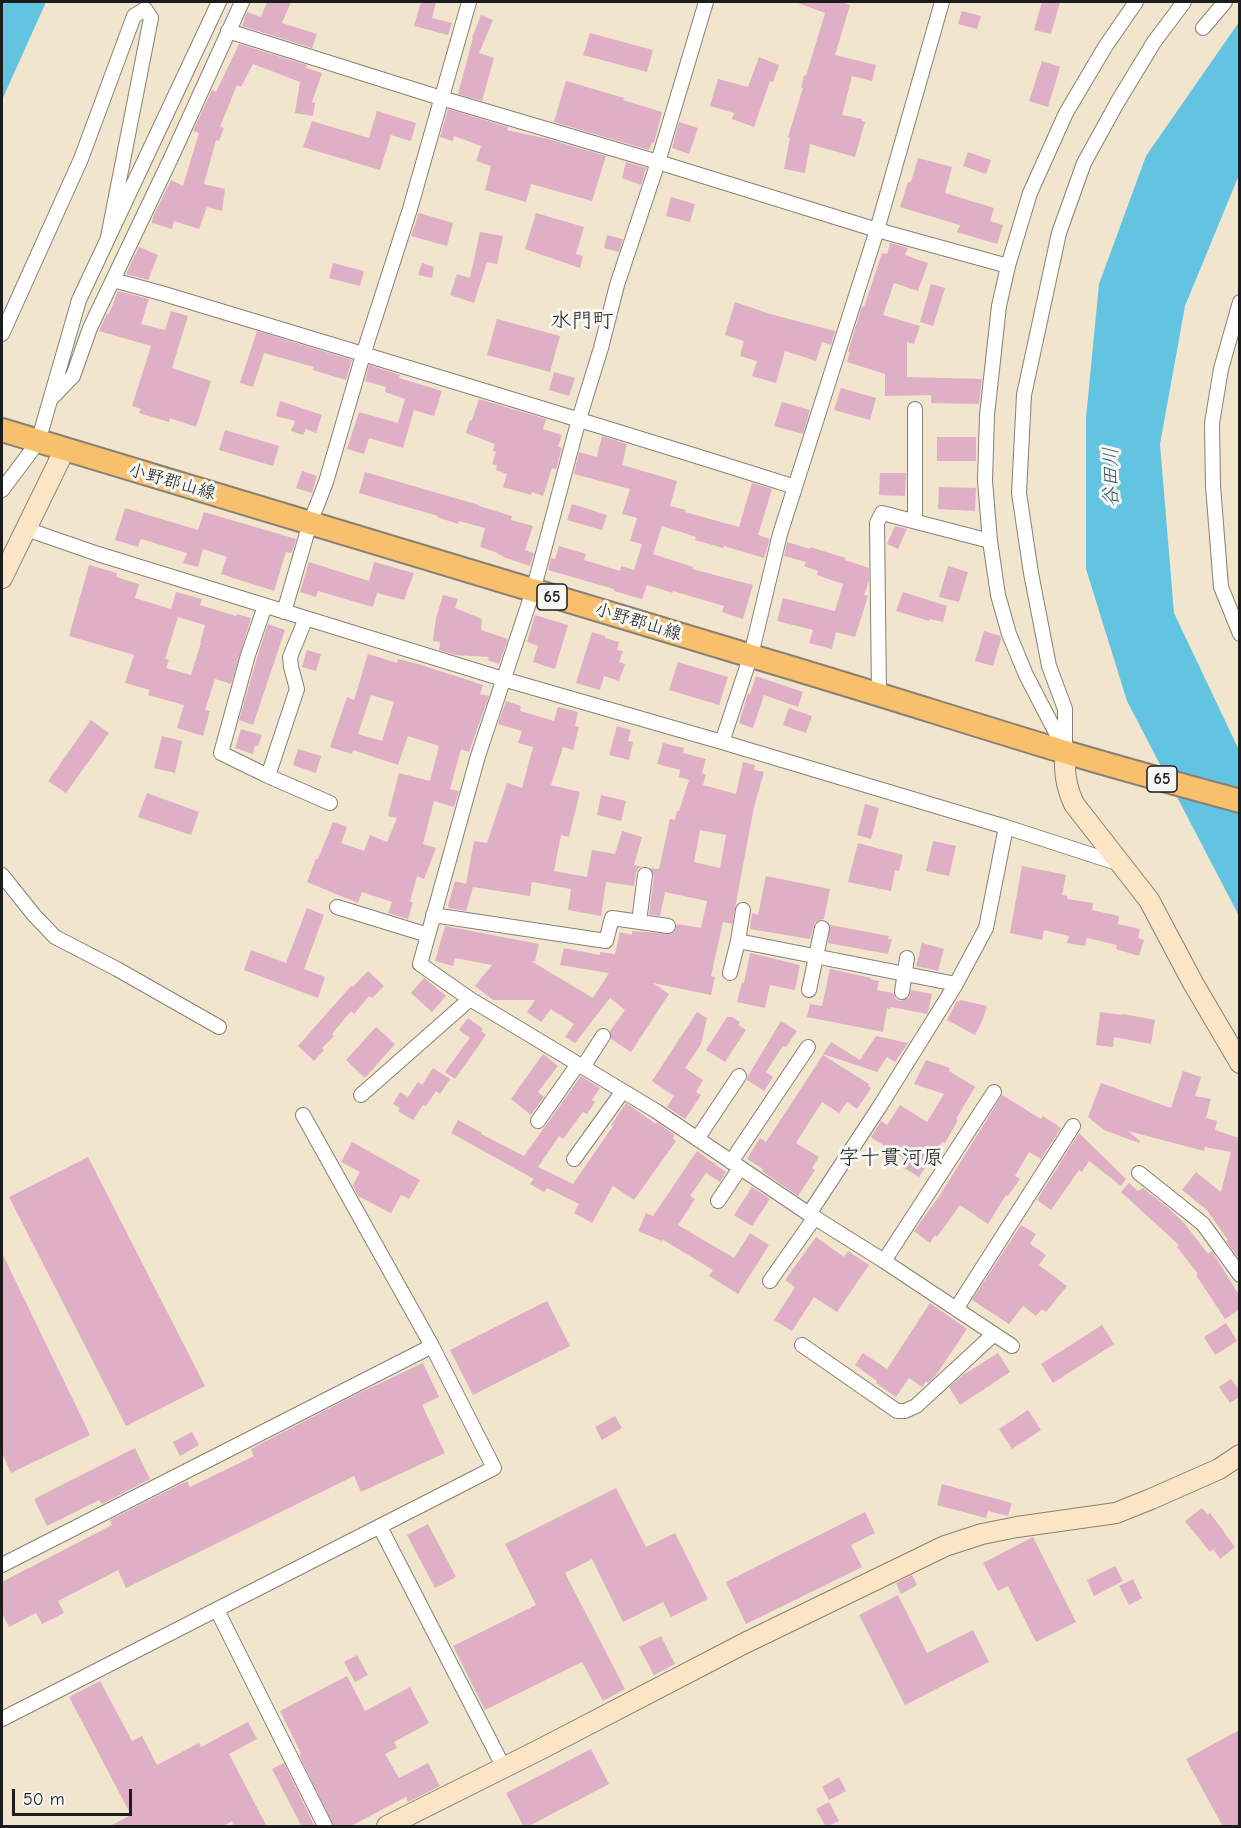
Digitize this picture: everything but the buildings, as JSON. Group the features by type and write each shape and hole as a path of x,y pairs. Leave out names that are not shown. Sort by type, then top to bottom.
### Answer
{"main road":[{"name":"小野郡山線","path":"20,436 751,655 1075,755 1239,801"}],"street":[{"path":"49,401 79,300 219,2"},
{"path":"2,490 20,436 73,376 90,328 242,2"},
{"path":"284,612 410,209 469,2"},
{"path":"706,2 658,162 617,285 533,591 477,756 420,964 470,999 656,1111 1012,1346"},
{"path":"722,742 751,655 780,534 877,230 942,2"},
{"path":"1075,755 1026,675 998,595 990,541 985,481 987,416 999,306 1008,266 1030,193 1066,112 1105,47 1136,2"},
{"path":"1184,2 1148,52 1084,163 1059,233 1024,394 1019,492 1031,573 1049,666 1065,709 1075,755 1064,773 1068,790 1074,804 1149,900 1239,1063"},
{"path":"1203,28 1226,2"},
{"path":"2,334 81,159 134,16 145,9 151,18 108,237"},
{"path":"228,31 877,230 1008,266"},
{"path":"112,280 579,419 795,487"},
{"path":"1239,302 1221,369 1212,423 1213,486 1221,587 1239,634"},
{"path":"915,409 915,521"},
{"path":"2,578 64,451"},
{"path":"879,694 877,523 882,513 990,541"},
{"path":"26,529 284,612 1006,827 1120,864"},
{"path":"265,606 248,655 221,753 330,803"},
{"path":"268,776 297,689 290,657 306,618"},
{"path":"770,1281 956,984 986,928 1006,827"},
{"path":"2,875 55,937 219,1027"},
{"path":"639,922 645,875"},
{"path":"337,907 428,935"},
{"path":"730,973 743,909"},
{"path":"433,915 606,941 612,918 668,926"},
{"path":"809,990 822,928"},
{"path":"738,941 956,984"},
{"path":"902,992 907,958"},
{"path":"361,1095 470,999"},
{"path":"538,1121 603,1036"},
{"path":"718,1201 736,1165 808,1047"},
{"path":"697,1139 739,1076"},
{"path":"574,1159 623,1091"},
{"path":"884,1261 994,1092"},
{"path":"2,1719 494,1468 432,1346 303,1116"},
{"path":"956,1309 1073,1126"},
{"path":"1139,1173 1203,1224 1239,1275"},
{"path":"802,1345 897,1411 905,1411 916,1406 994,1334"},
{"path":"2,1565 432,1346"},
{"path":"387,1827 745,1643 945,1546 1005,1529 1116,1513 1219,1469 1239,1455"},
{"path":"380,1527 504,1768"},
{"path":"217,1610 325,1827"}],"water":[{"path":"2,2 46,2 2,100"},
{"name":"谷田川","path":"1239,22 1239,175 1185,306 1160,444 1174,613 1239,750 1239,916 1127,701 1086,569 1086,418 1099,284 1146,156"}],"district":[{"name":"水門町","path":"582,321"},
{"name":"字十貫河原","path":"891,1158"}]}
